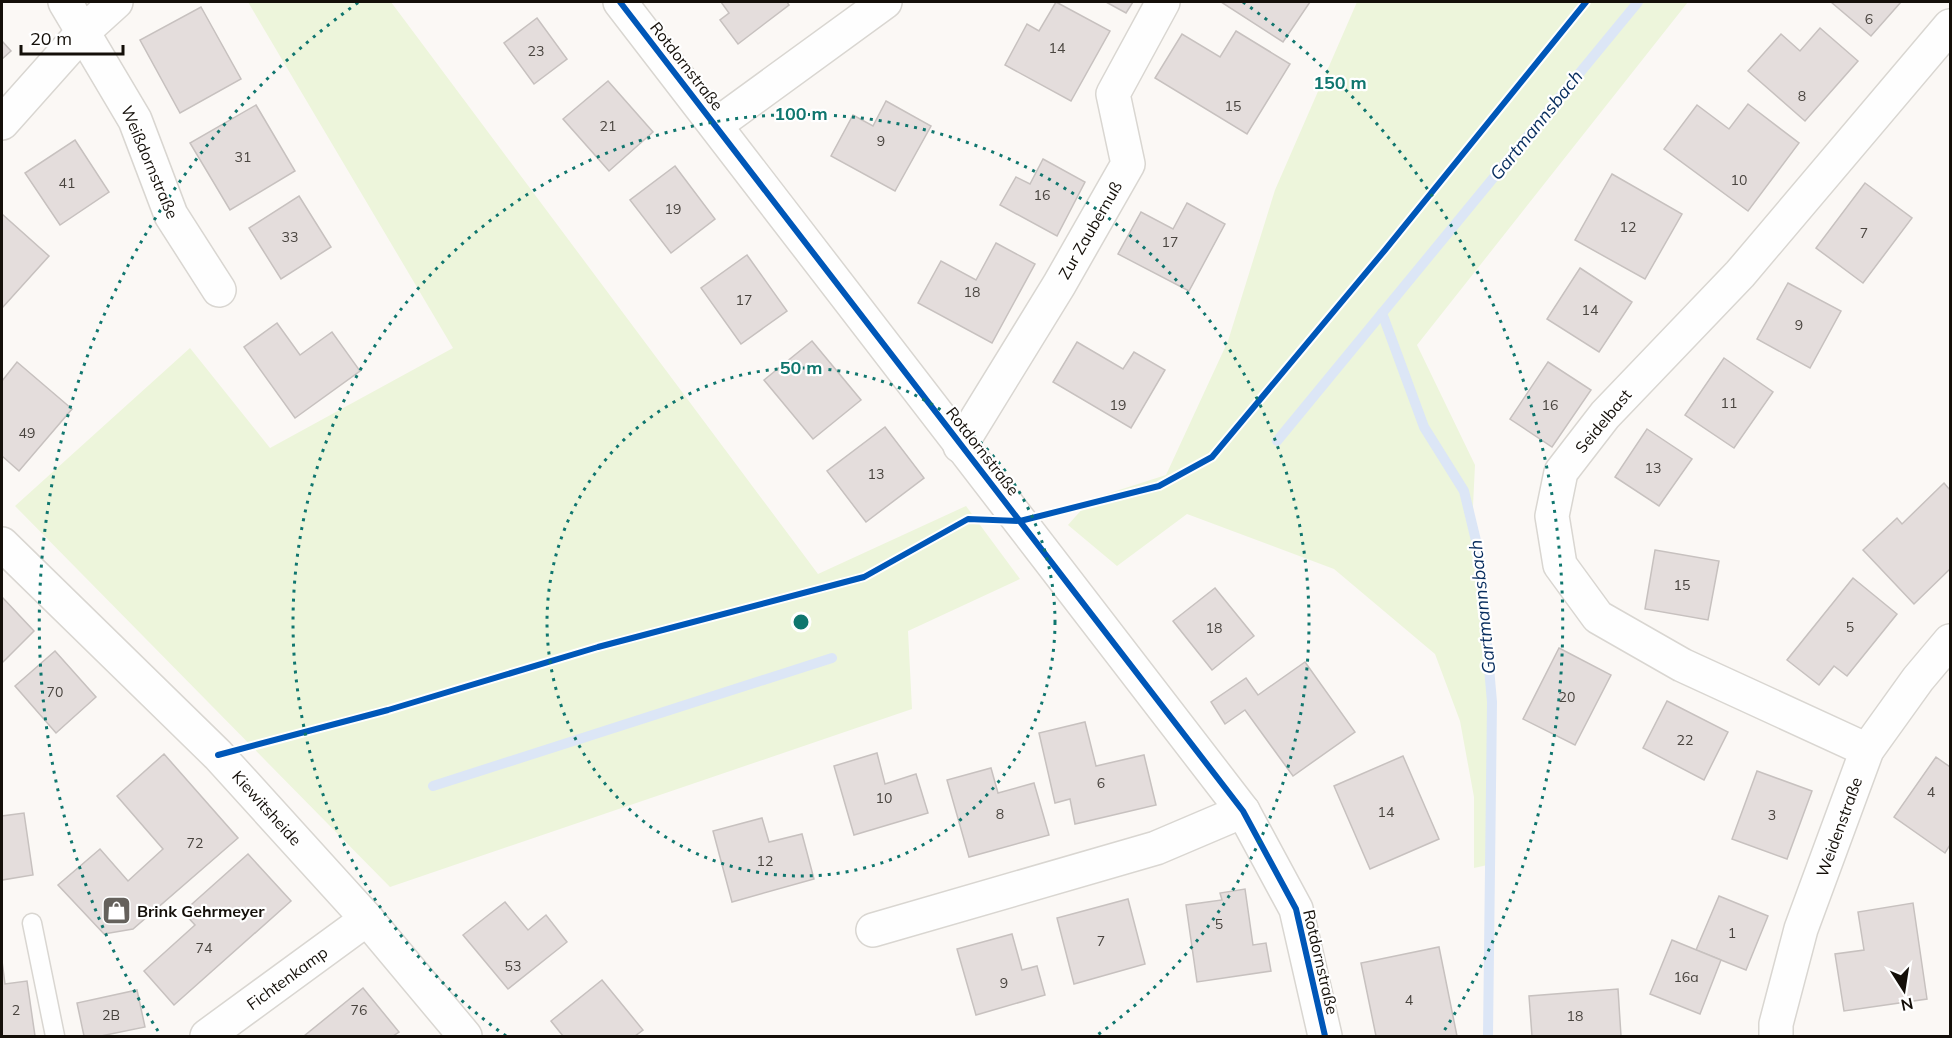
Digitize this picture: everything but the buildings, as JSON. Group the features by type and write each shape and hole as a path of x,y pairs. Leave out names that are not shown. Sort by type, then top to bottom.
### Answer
{"street":[{"name":"Weißdornstraße","path":"65,2 135,120 171,215 219,290"},
{"path":"2,123 84,31 116,2"},
{"name":"Rotdornstraße","path":"620,2 1243,811 1296,909 1325,1036"},
{"path":"716,125 885,2"},
{"name":"Zur Zaubernuß","path":"960,446 1059,285 1128,164 1113,94 1163,2"},
{"name":"Seidelbast","path":"1867,750 1682,665 1598,617 1560,565 1552,516 1561,472 1605,414 1740,274 1950,26"},
{"name":"Kiewitsheide","path":"2,544 218,755 367,919 465,1036"},
{"name":"Weidenstraße","path":"1776,1036 1776,1024 1801,929 1867,750 1918,679 1950,641"},
{"path":"873,930 1156,848 1243,811"},
{"name":"Fichtenkamp","path":"207,1036 367,919"}],"lane":[{"path":"32,923 55,1036"}],"green space":[{"path":"248,2 391,2 818,574 966,506 1020,579 908,631 912,709 390,887 15,506 190,348 270,448 453,348"},
{"path":"1357,2 1688,2 1417,345 1475,465 1473,506 1490,703 1492,864 1474,868 1474,797 1460,721 1435,654 1334,569 1187,514 1117,566 1068,525 1091,499 1166,475 1228,341 1275,190"}],"waterway":[{"name":"Gartmannsbach","path":"1277,441 1638,2"},
{"name":"Gartmannsbach","path":"1382,313 1424,427 1464,491 1479,553 1492,702 1488,1036"},
{"path":"433,786 832,658"}],"cycle path":[{"path":"620,2 1243,811 1296,909 1325,1036"},
{"path":"218,755 388,710 598,647 864,577 968,519 1020,521 1159,486 1212,457 1385,250 1586,2"}],"place":[{"name":"Brink Gehrmeyer","path":"116,911"}]}
